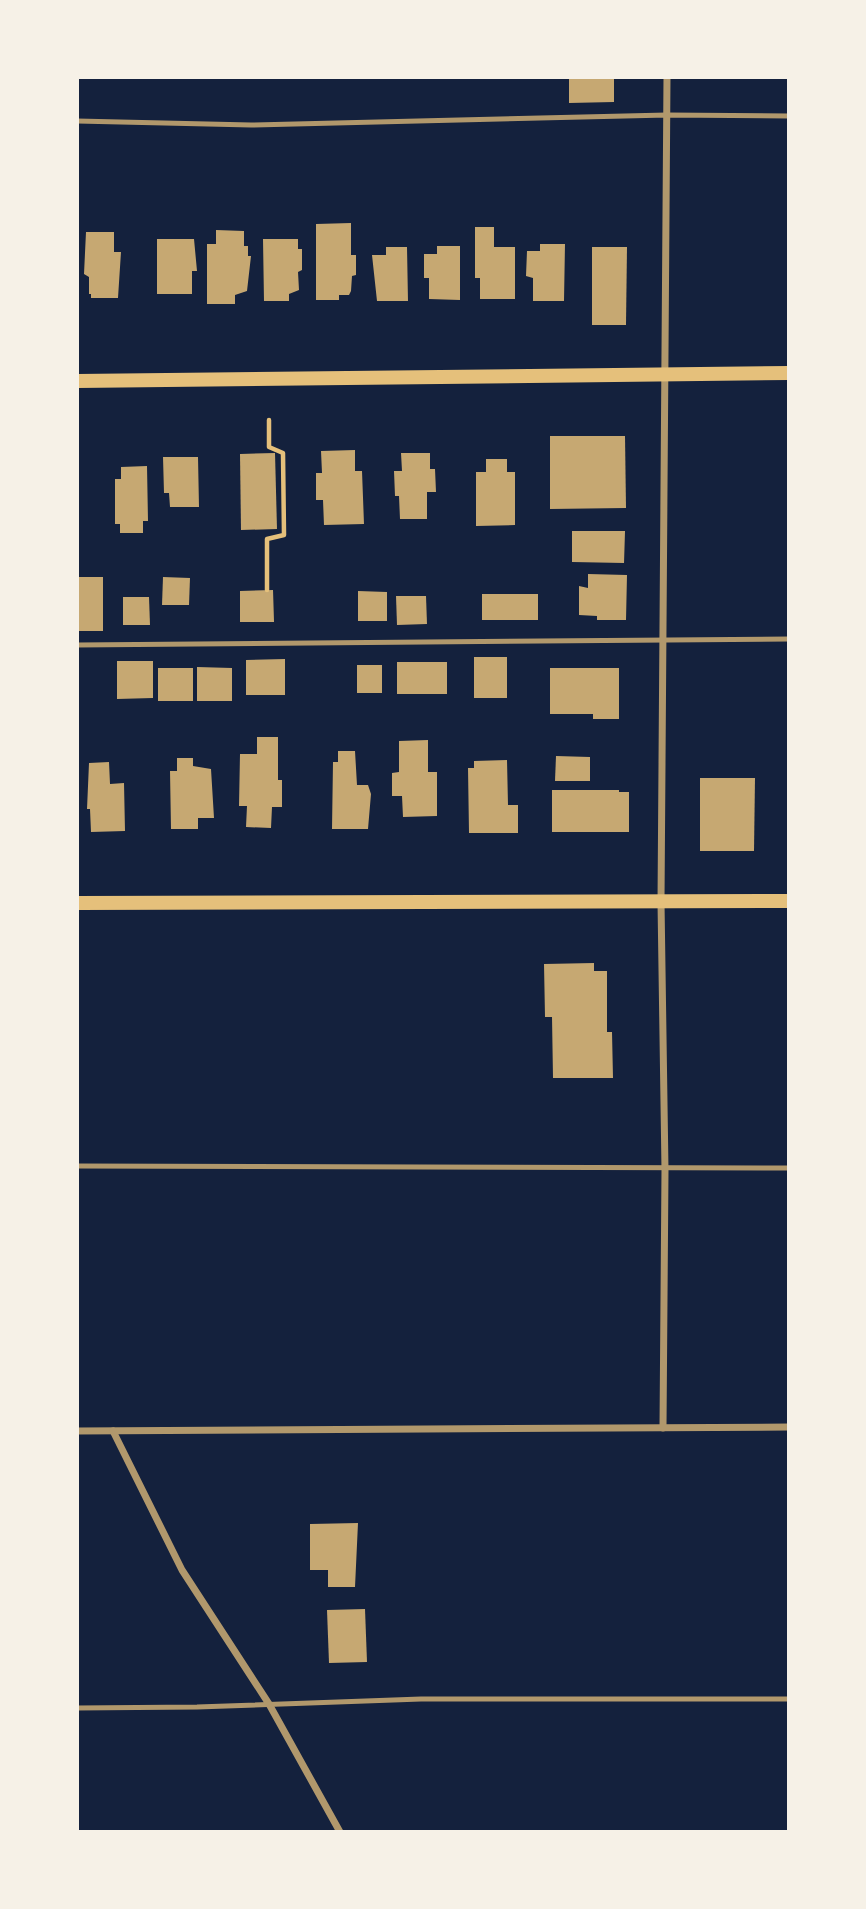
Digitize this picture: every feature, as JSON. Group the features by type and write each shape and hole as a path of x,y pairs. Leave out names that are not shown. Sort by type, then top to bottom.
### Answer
{"main road":[{"path":"77,381 789,373"},
{"path":"77,904 789,901"}],"street":[{"path":"663,1428 665,1170 661,902 667,77"},
{"path":"77,1431 789,1427"},
{"path":"113,1431 182,1570 269,1704 340,1832"}],"lane":[{"path":"77,121 251,125 667,115 789,116"},
{"path":"77,645 789,639"},
{"path":"77,1166 665,1170 789,1168"},
{"path":"77,1708 421,1699 789,1699"}],"path":[{"path":"267,590 267,539 284,535 283,453 269,447 269,420"}],"building":[{"path":"569,77 614,77 614,102 569,103"},
{"path":"351,223 351,255 356,255 356,275 352,276 351,291 349,295 339,295 339,300 316,300 316,224"},
{"path":"475,227 494,227 494,247 515,247 515,299 480,299 480,278 475,278"},
{"path":"216,230 244,231 244,246 248,246 248,256 251,256 247,291 235,295 235,304 207,304 207,244 216,244"},
{"path":"86,232 114,232 114,252 121,252 118,298 91,298 89,294 89,277 84,274"},
{"path":"157,239 194,239 197,271 192,271 192,294 157,294"},
{"path":"263,239 298,239 298,249 302,249 302,270 298,272 299,290 289,294 289,301 264,301"},
{"path":"540,244 565,244 564,301 533,301 533,278 526,276 527,251 540,251"},
{"path":"437,246 460,246 460,300 429,299 429,278 424,278 424,254 437,254"},
{"path":"386,247 407,247 408,301 377,301 372,255 386,255"},
{"path":"592,247 627,247 626,325 592,325"},
{"path":"550,436 625,436 626,508 550,509"},
{"path":"355,450 355,471 362,471 364,524 324,525 323,500 316,500 316,473 322,473 321,451"},
{"path":"275,453 277,529 241,530 240,454"},
{"path":"401,453 430,453 430,469 435,469 436,492 427,492 427,519 400,519 399,496 395,496 394,471 402,471"},
{"path":"163,457 198,457 199,507 170,507 169,493 164,493"},
{"path":"486,459 507,459 507,472 515,472 515,525 476,526 476,472 486,472"},
{"path":"147,466 148,521 143,521 143,533 120,533 120,524 115,524 115,479 121,479 121,467"},
{"path":"572,531 625,531 624,563 572,562"},
{"path":"588,574 627,575 626,620 597,620 597,616 579,615 579,586 588,588"},
{"path":"77,577 103,577 103,631 77,631"},
{"path":"163,577 190,578 189,605 162,605"},
{"path":"273,590 274,622 240,622 240,591"},
{"path":"358,591 387,592 387,621 358,621"},
{"path":"482,594 538,594 538,620 482,620"},
{"path":"396,596 426,596 427,624 397,625"},
{"path":"123,597 149,597 150,625 123,625"},
{"path":"474,657 507,657 507,698 474,698"},
{"path":"285,659 285,695 246,695 246,660"},
{"path":"117,661 153,661 153,698 117,699"},
{"path":"397,662 447,662 447,694 397,694"},
{"path":"357,665 382,665 382,693 357,693"},
{"path":"197,667 232,668 232,701 197,701"},
{"path":"158,668 193,668 193,701 158,701"},
{"path":"550,668 619,668 619,719 593,719 593,714 550,714"},
{"path":"257,737 278,737 278,780 282,780 282,807 272,807 271,828 246,827 247,806 239,806 240,754 257,754"},
{"path":"428,740 428,772 437,772 437,816 403,817 402,796 392,796 392,773 399,772 399,741"},
{"path":"338,751 355,751 357,785 368,785 371,794 368,829 332,829 333,762 338,762"},
{"path":"556,756 590,757 590,781 555,781"},
{"path":"177,758 193,758 193,766 211,769 214,818 198,818 198,829 171,829 170,771 177,771"},
{"path":"507,760 508,805 518,805 518,833 469,833 468,768 474,768 474,761"},
{"path":"109,762 110,784 124,783 125,831 91,832 90,809 87,809 89,763"},
{"path":"700,778 755,778 754,851 700,851"},
{"path":"552,790 629,792 629,832 552,832"},
{"path":"594,963 594,971 607,971 607,1032 612,1032 613,1078 553,1078 552,1017 545,1017 544,964"},
{"path":"358,1523 355,1587 328,1587 328,1570 310,1570 310,1524"},
{"path":"365,1609 367,1662 329,1663 327,1610"}]}
